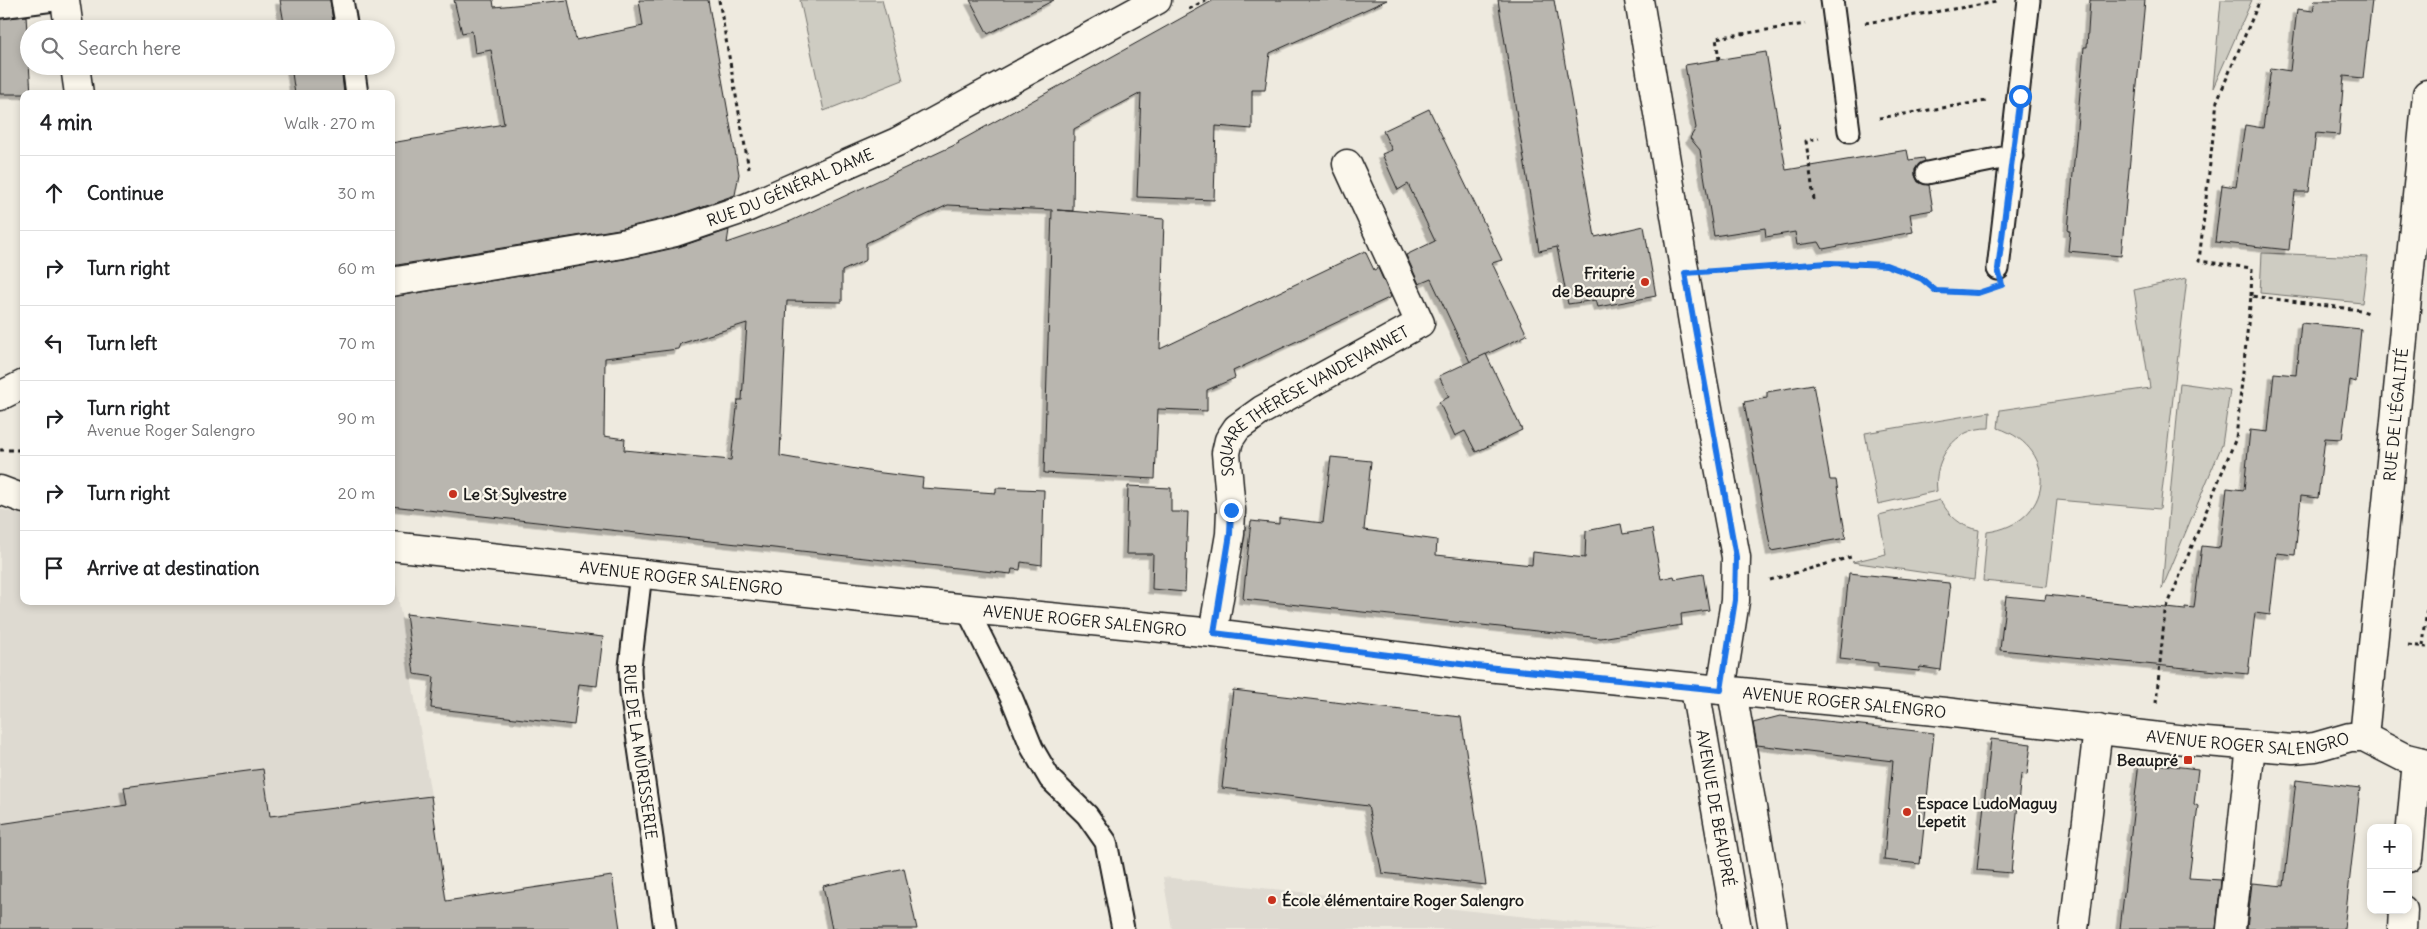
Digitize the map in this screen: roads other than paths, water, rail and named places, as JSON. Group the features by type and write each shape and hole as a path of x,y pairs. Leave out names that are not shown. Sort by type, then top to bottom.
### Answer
{"street":[{"path":"65,0 68,20"},
{"name":"RUE DU GÉNÉRAL DAME","path":"395,281 622,244 675,232 755,204 897,142 1157,0"},
{"path":"1639,0 1685,273 1734,535 1736,557 1735,590 1716,690 1773,929"},
{"path":"76,75 78,90"},
{"name":"RUE DE L'ÉGALITÉ","path":"2364,737 2427,94"},
{"name":"SQUARE THÉRÈSE VANDEVANNET","path":"1214,633 1230,534 1231,510 1226,453 1229,440 1237,428 1262,410 1420,323 1347,164"},
{"path":"0,396 20,386"},
{"path":"0,490 20,498"},
{"name":"AVENUE ROGER SALENGRO","path":"395,546 967,609 1214,633 1476,666 2251,746 2293,749 2315,747 2350,737 2364,737 2395,754 2422,762"},
{"name":"AVENUE DE BEAUPRÉ","path":"1716,690 1737,929"},
{"path":"2074,929 2098,729"},
{"path":"2232,929 2251,746"},
{"path":"2412,831 2422,762"},
{"path":"2402,929 2403,914"}],"lane":[{"path":"0,7 54,0"},
{"path":"342,0 345,20"},
{"path":"1832,0 1849,127"},
{"path":"1998,269 2020,96 2029,0"},
{"path":"354,75 356,90"},
{"path":"1927,173 2012,156"},
{"name":"RUE DE LA MÛRISSERIE","path":"641,573 630,667 631,692 665,929"},
{"path":"967,609 1012,699 1032,748 1050,779 1087,815 1106,842 1123,929"}],"place":[{"name":"Friterie de Beaupré","path":"1645,282"},
{"name":"Le St Sylvestre","path":"453,494"},
{"name":"Beaupré","path":"2188,760"},
{"name":"Espace LudoMaguy Lepetit","path":"1907,812"},
{"name":"École élémentaire Roger Salengro","path":"1272,900"}]}
